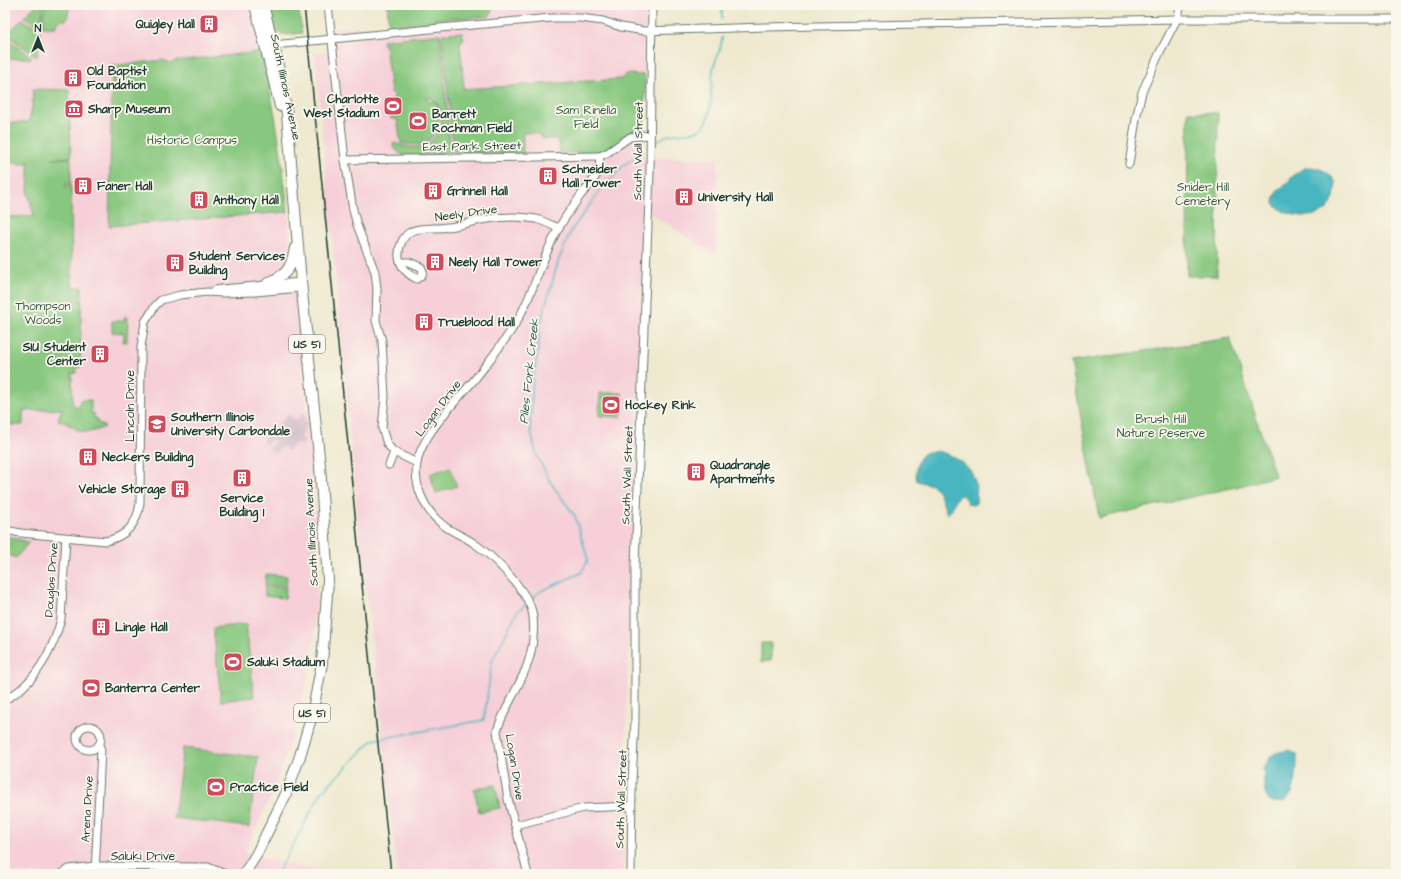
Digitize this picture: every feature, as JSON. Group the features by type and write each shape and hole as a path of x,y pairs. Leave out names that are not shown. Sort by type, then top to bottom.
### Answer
{"highway":[{"name":"South Illinois Avenue","path":"244,874 256,855 282,802 299,759 312,715 324,652 328,586 326,538 301,285 287,114 270,47 255,5"},
{"name":"South Illinois Avenue","path":"264,5 270,47"},
{"path":"267,284 283,275 292,264 297,237"}],"street":[{"path":"328,5 345,160 357,225 375,272 377,289 376,321 382,341 385,389 382,428 387,444 394,452 417,463"},
{"name":"South Wall Street","path":"631,874 631,806 635,721 635,565 650,171 649,135 652,5"},
{"path":"1129,164 1142,92 1177,19 1181,5"},
{"path":"270,47 283,44 440,28 569,18 594,19 621,27 651,30 1177,19 1396,19"},
{"path":"600,156 607,153 630,137 649,135"},
{"name":"East Park Street","path":"345,160 600,156"},
{"name":"Logan Drive","path":"528,874 508,799 497,731 529,663 534,622 529,602 518,585 491,557 472,542 454,533 433,515 426,506 419,488 417,463 429,435 476,377 518,320 532,292 558,228 592,182 598,170 600,156"},
{"name":"Neely Drive","path":"401,262 399,259 399,251 406,235 412,231 421,229 455,226 482,220 505,218 536,220 558,228"},
{"path":"208,292 267,284 301,285"},
{"name":"Lincoln Drive","path":"5,530 66,538 106,541 117,538 131,527 135,520 140,503 141,347 145,322 155,306 161,300 180,295 208,292 255,292 301,285"},
{"path":"389,465 394,452"},
{"name":"Douglas Drive","path":"5,700 24,687 34,675 47,655 58,632 61,619 66,538"},
{"name":"Arena Drive","path":"94,874 101,750 98,746"},
{"path":"515,825 584,808 631,806"},
{"name":"Saluki Drive","path":"61,874 69,870 95,866 208,867 225,874"}],"shaded area":[{"name":"Southern Illinois University Carbondale","path":"5,5 250,5 267,71 285,187 289,221 290,260 293,269 315,478 318,581 314,638 308,678 297,723 275,788 245,851 261,857 329,874 5,874"},
{"path":"387,5 645,5 644,158 718,158 716,256 645,210 627,675 624,874 397,874 358,521 315,53 329,52 326,29 389,26"},
{"path":"302,412 307,418 305,420 309,424 300,436 305,441 300,446 296,442 288,451 283,446 275,454 269,448 275,442 271,439 266,444 262,440 289,414 296,421"}],"green space":[{"path":"36,5 43,5 41,27 24,17"},
{"path":"45,5 70,5 67,19 64,21 62,19 55,25 56,27 42,27"},
{"path":"266,5 298,5 302,33 285,35 275,31"},
{"path":"387,5 493,5 489,17 435,19 434,22 389,26"},
{"path":"22,19 40,30 37,57 7,35"},
{"name":"Sam Rinella Field","path":"462,32 464,39 460,42 464,89 621,79 626,74 645,75 644,129 639,132 627,134 606,150 597,152 559,153 560,144 558,143 557,139 544,139 536,133 523,133 523,154 454,153 442,36 443,34"},
{"path":"440,34 451,153 404,156 393,147 394,143 416,147 431,141 436,136 441,123 440,108 436,101 432,101 432,98 427,98 428,102 436,102 438,112 437,129 433,136 420,144 411,145 401,143 397,119 391,119 391,111 388,111 387,105 395,96 391,92 385,45 383,45 382,40"},
{"path":"5,37 32,57 32,58 5,59"},
{"name":"Historic Campus","path":"261,52 278,131 288,212 109,226 112,66 163,60 171,63 175,61"},
{"name":"Thompson Woods","path":"33,89 69,90 71,157 51,159 71,158 71,184 66,184 66,188 71,185 72,287 82,287 80,367 77,368 76,373 72,373 73,406 79,406 80,400 91,400 91,413 94,413 94,418 97,418 97,422 105,427 89,432 80,431 58,420 63,409 23,411 23,425 5,425 5,217 34,216 28,193 28,163 30,161 25,164 5,163 5,123 29,122"},
{"name":"Snider Hill Cemetery","path":"1188,112 1218,113 1217,276 1187,276"},
{"path":"124,317 128,317 127,342 123,342 124,333 112,332 112,321 124,321"},
{"name":"Brush Hill Nature Peserve","path":"1230,338 1275,476 1240,486 1099,518 1071,362"},
{"name":"Hockey Rink","path":"600,393 622,393 621,417 599,416"},
{"path":"450,467 457,486 436,493 430,474"},
{"path":"5,536 29,542 16,558 5,554"},
{"path":"266,574 287,576 286,586 265,584"},
{"path":"265,586 286,588 285,598 265,596"},
{"name":"Saluki Stadium","path":"246,624 254,697 221,701 213,628"},
{"path":"761,643 771,643 771,661 761,662"},
{"name":"Practice Field","path":"183,748 258,757 249,827 174,818"},
{"path":"495,785 500,808 479,812 474,789"}],"water":[{"path":"1307,167 1323,170 1335,181 1332,203 1324,212 1310,216 1298,216 1283,211 1274,204 1277,192 1291,178"},
{"path":"938,451 963,463 969,469 973,475 975,483 976,503 973,505 968,504 962,495 958,496 951,510 947,514 938,490 932,485 917,481 916,469 921,457 928,452"},
{"path":"1289,750 1297,755 1295,782 1291,795 1282,802 1269,801 1265,794 1263,769 1271,756 1276,753"}],"waterway":[{"name":"Piles Fork Creek","path":"722,5 722,18"},
{"name":"Piles Fork Creek","path":"657,142 672,134 690,133 696,131 705,125 710,111 713,70 721,46 722,37"},
{"name":"Piles Fork Creek","path":"530,600 541,591 581,573 588,560 575,516 551,483 536,454 530,426 533,377 538,353 539,328 559,259 571,231 598,193 624,165 643,151"},
{"name":"Piles Fork Creek","path":"277,874 321,793 373,740 484,720 492,661 517,612 526,604"}],"railway":[{"path":"304,5 391,874"}],"place":[{"name":"Quigley Hall","path":"209,24"},
{"name":"Old Baptist Foundation","path":"73,78"},
{"name":"Charlotte West Stadium","path":"393,106"},
{"name":"Sharp Museum","path":"74,109"},
{"name":"Barrett Rochman Field","path":"418,121"},
{"name":"Schneider Hall Tower","path":"548,176"},
{"name":"Faner Hall","path":"83,186"},
{"name":"Grinnell Hall","path":"433,191"},
{"name":"University Hall","path":"684,197"},
{"name":"Anthony Hall","path":"199,200"},
{"name":"Neely Hall Tower","path":"435,262"},
{"name":"Student Services Building","path":"175,263"},
{"name":"Trueblood Hall","path":"424,322"},
{"name":"SIU Student Center","path":"100,354"},
{"name":"Hockey Rink","path":"611,405"},
{"name":"Southern Illinois University Carbondale","path":"157,424"},
{"name":"Neckers Building","path":"88,457"},
{"name":"Quadrangle Apartments","path":"696,472"},
{"name":"Service Building 1","path":"242,478"},
{"name":"Vehicle Storage","path":"180,489"},
{"name":"Lingle Hall","path":"101,627"},
{"name":"Saluki Stadium","path":"233,662"},
{"name":"Banterra Center","path":"91,688"},
{"name":"Practice Field","path":"216,787"}]}
